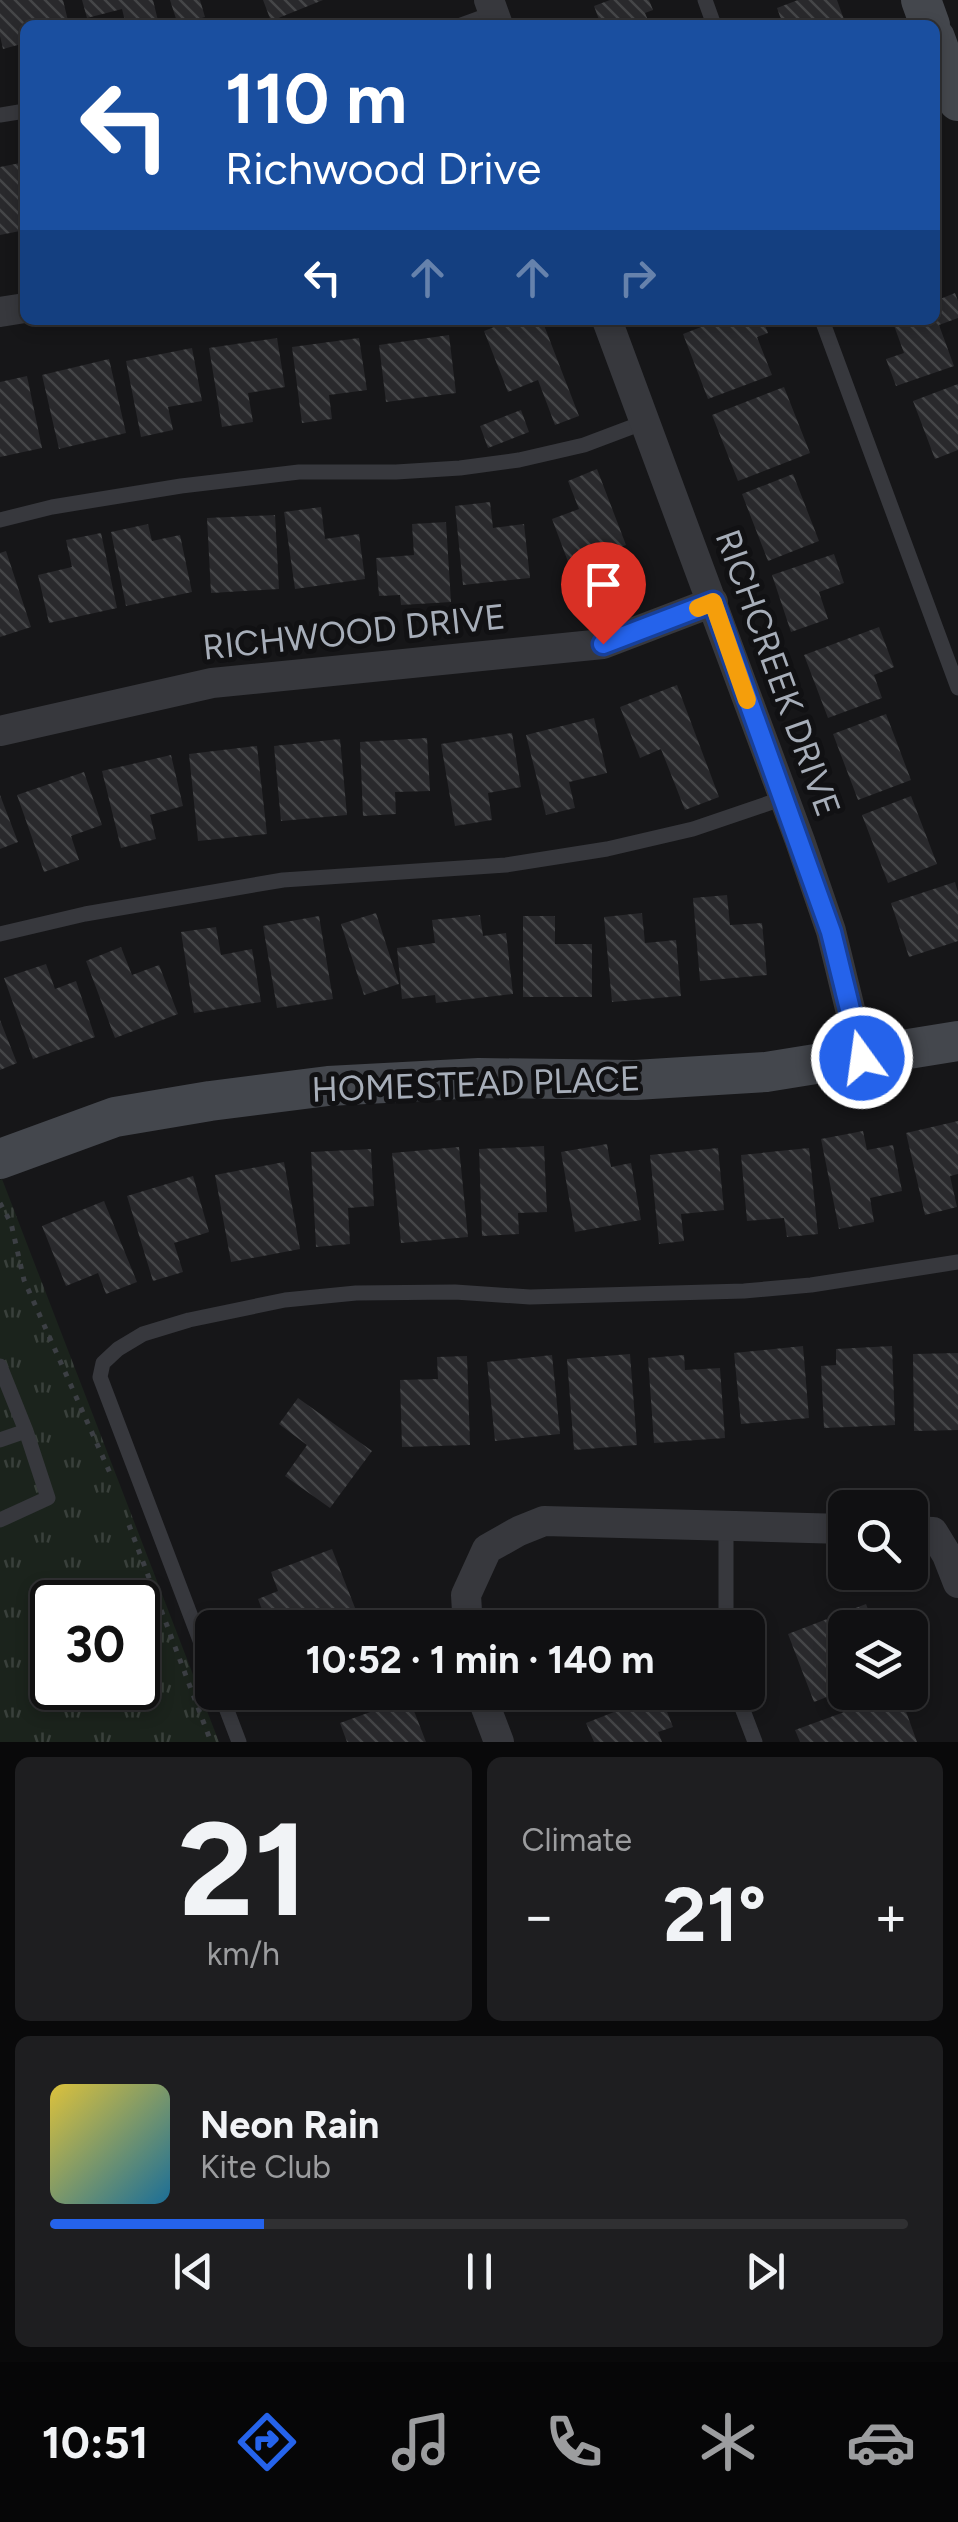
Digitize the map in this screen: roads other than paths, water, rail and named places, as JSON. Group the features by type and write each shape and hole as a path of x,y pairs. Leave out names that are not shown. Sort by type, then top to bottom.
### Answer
{"street":[{"path":"940,52 958,101"},
{"name":"RICHCREEK DRIVE","path":"609,325 831,932 862,1058"},
{"name":"RICHWOOD DRIVE","path":"0,731 212,683 603,644 713,602"},
{"name":"HOMESTEAD PLACE","path":"0,1160 115,1117 328,1086 479,1078 635,1080 766,1072 958,1041"},
{"path":"467,1610 466,1595 487,1549 544,1521 828,1528"},
{"path":"928,1532 933,1532 947,1555 958,1583"},
{"path":"486,1710 498,1742"}],"lane":[{"path":"824,325 958,688"},
{"path":"0,520 52,506 260,476 428,470 518,460 584,445 645,422"},
{"path":"0,934 85,914 283,880 506,864 607,849 693,829 784,798"},
{"path":"195,1627 100,1378 103,1363 144,1334 285,1300 356,1293 455,1292 530,1297 744,1291 811,1285 958,1262"},
{"path":"0,1366 48,1498 0,1520"},
{"path":"0,1440 26,1431"},
{"path":"726,1525 726,1610"},
{"path":"227,1710 239,1742"},
{"path":"743,1710 755,1742"}]}
